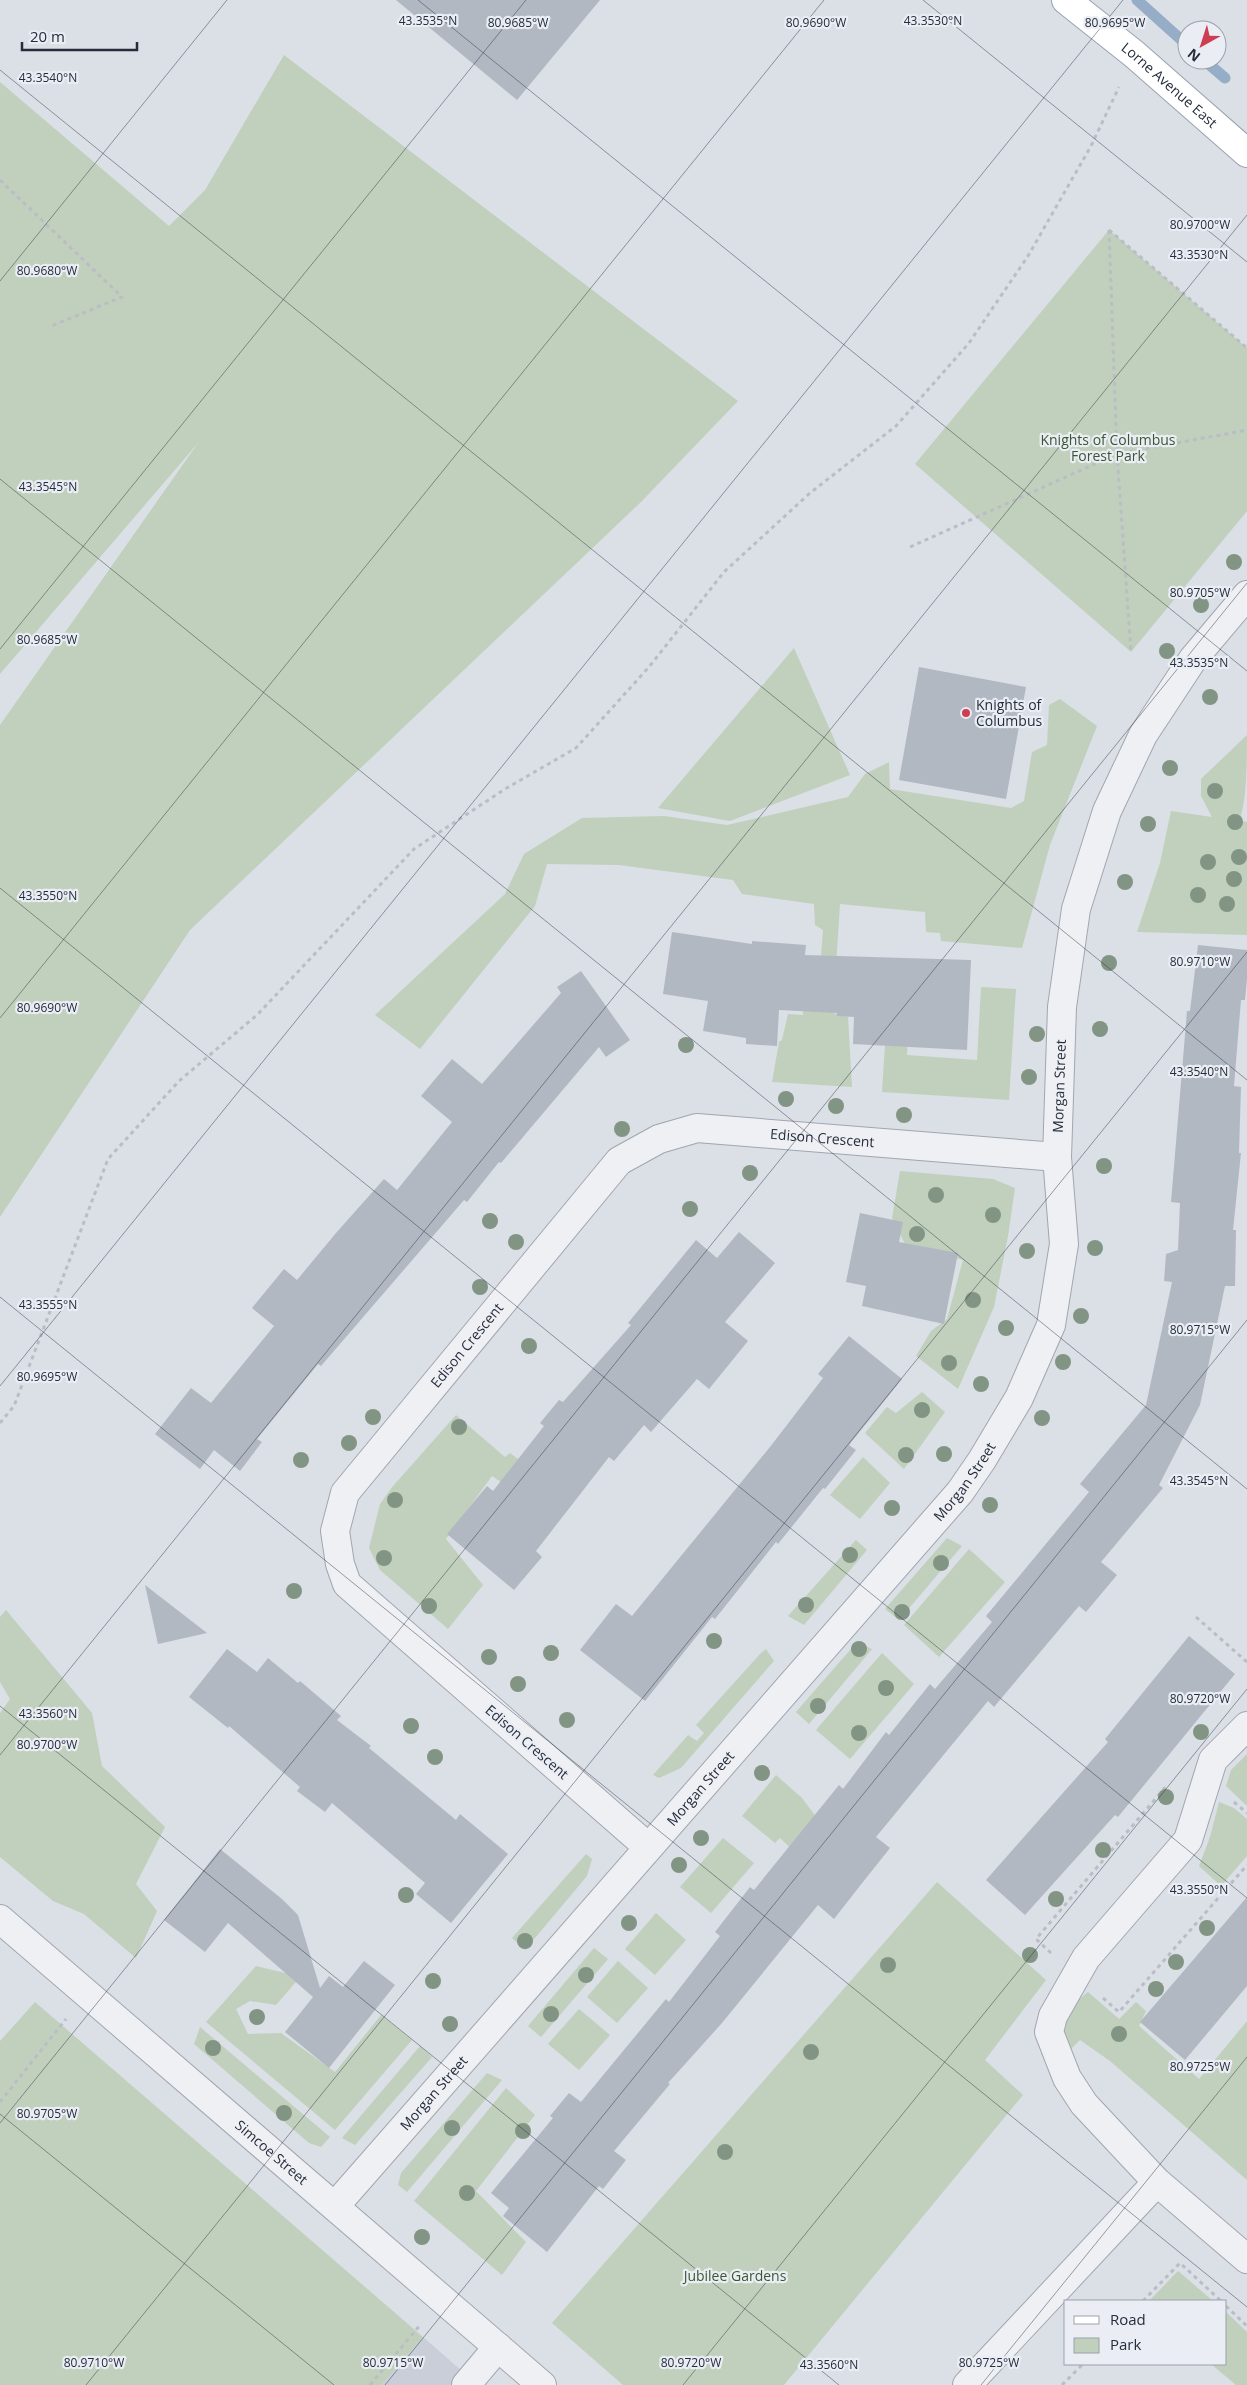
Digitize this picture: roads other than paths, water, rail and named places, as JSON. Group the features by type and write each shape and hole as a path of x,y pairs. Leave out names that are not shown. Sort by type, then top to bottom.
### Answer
{"main road":[{"name":"Lorne Avenue East","path":"1066,0 1134,54 1247,153"}],"street":[{"name":"Morgan Street","path":"336,2206 960,1492 1020,1398 1051,1325 1064,1244 1058,1157 1062,1007 1076,909 1107,811 1143,735 1193,659 1247,595"},
{"name":"Edison Crescent","path":"648,1847 347,1584 340,1564 335,1531 345,1493 619,1161 659,1139 697,1128 1058,1157"},
{"path":"1247,1726 1213,1760 1188,1840 1086,1958 1053,2016 1049,2032 1067,2078 1084,2104 1157,2182 1247,2259"},
{"name":"Simcoe Street","path":"0,1919 542,2385"},
{"path":"967,2385 1157,2182"},
{"path":"466,2385 498,2347"}],"waterway":[{"path":"1137,0 1177,36"},
{"path":"1216,70 1225,78"}],"place":[{"name":"Knights of Columbus","path":"966,713"}],"park label":[{"name":"Knights of Columbus Forest Park","path":"1108,448"},
{"name":"Jubilee Gardens","path":"735,2276"}]}
